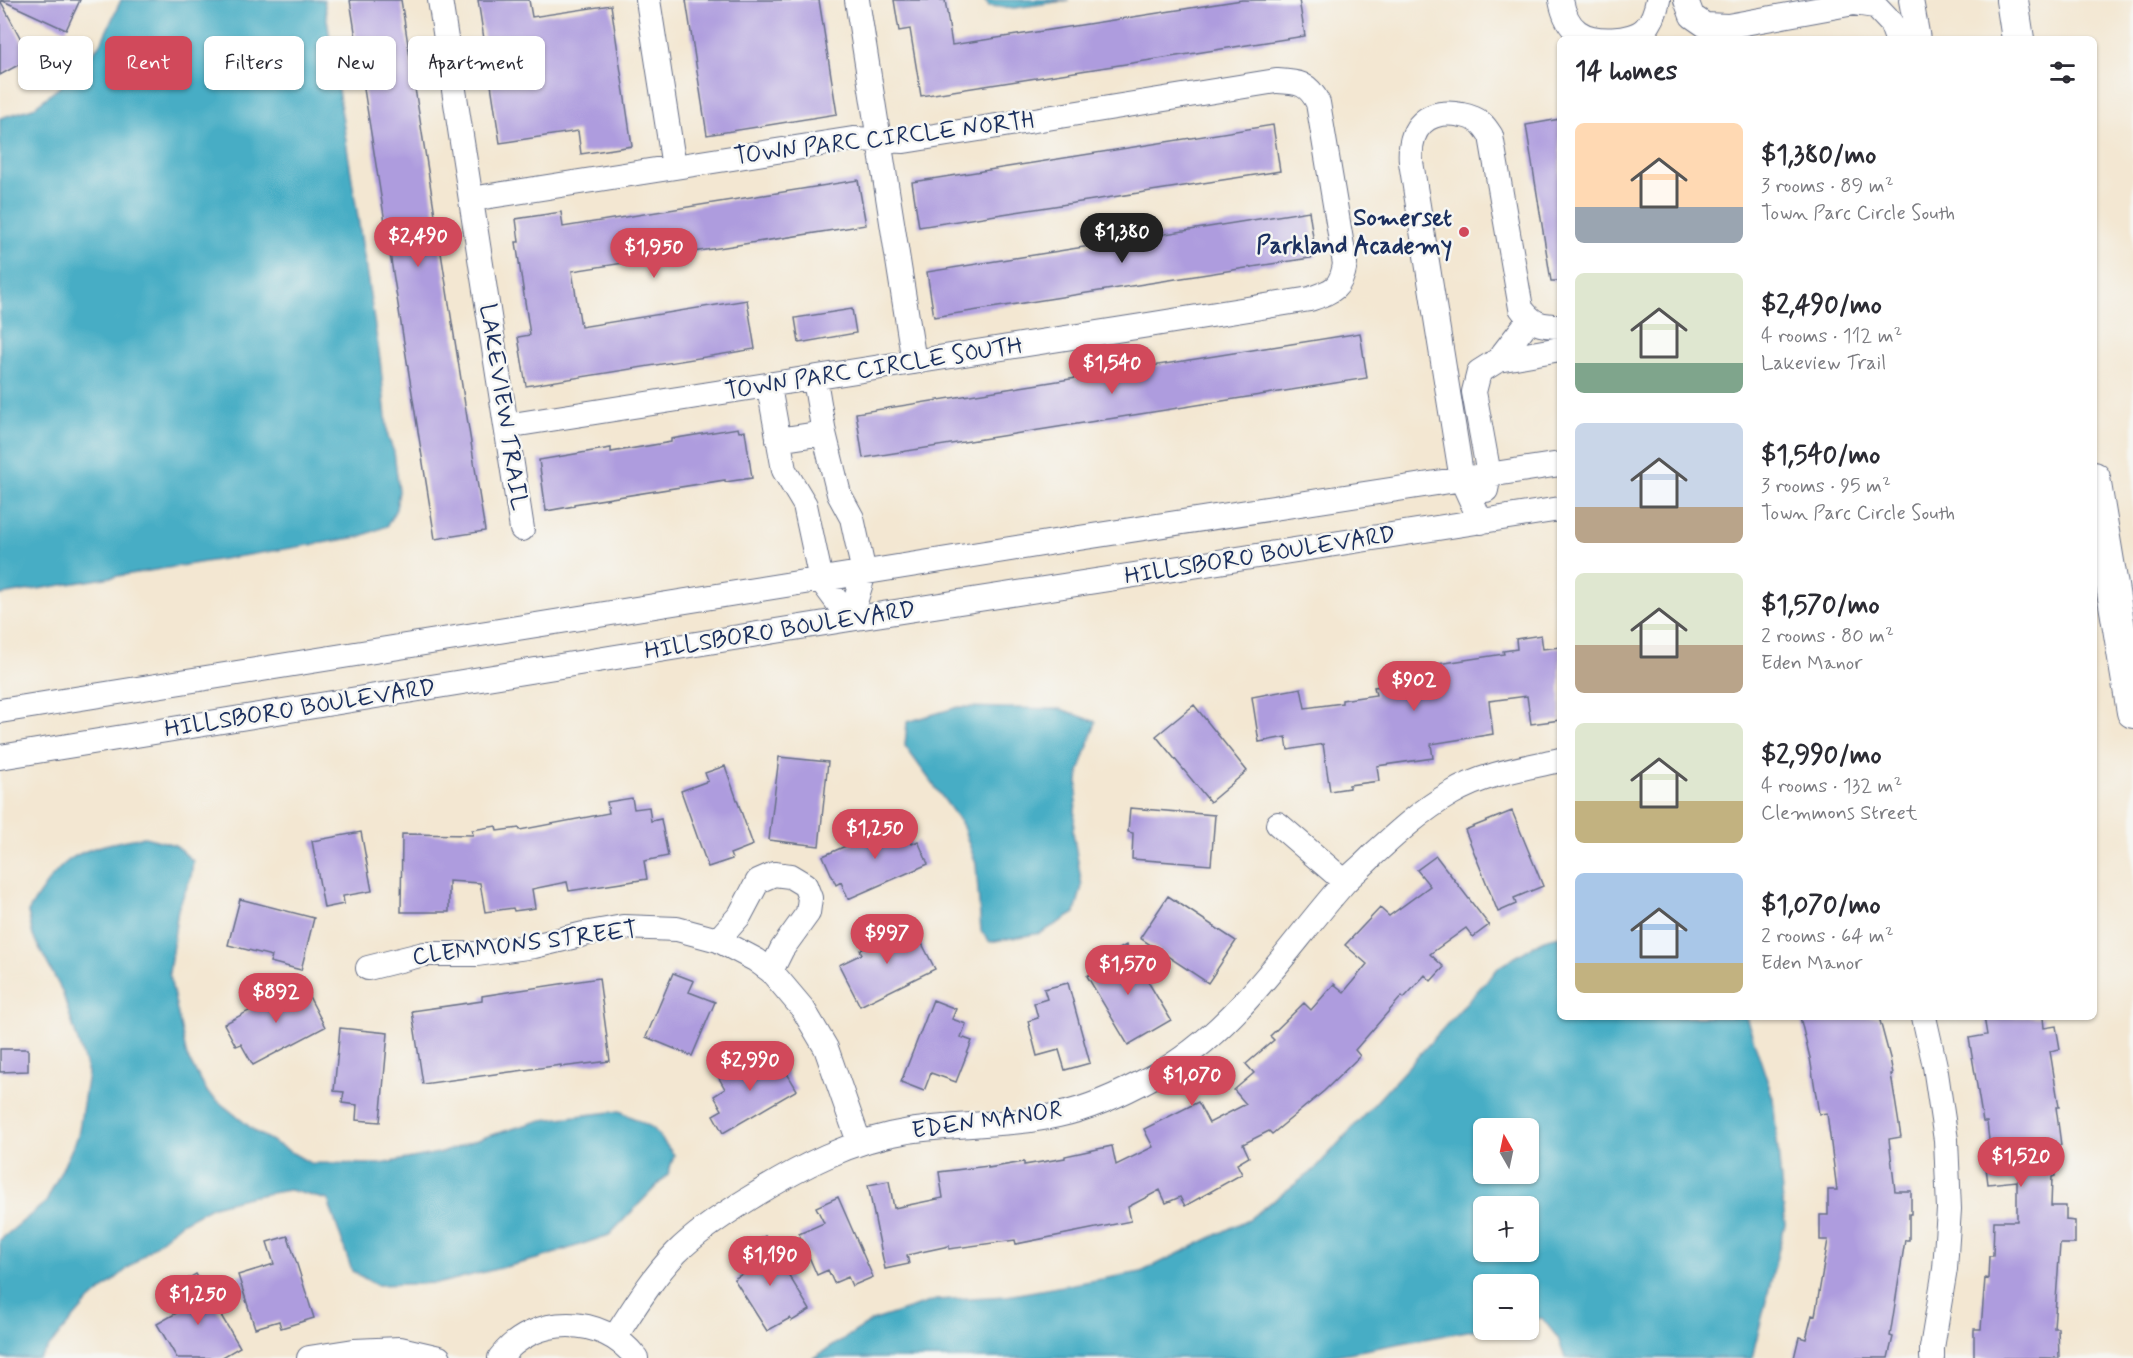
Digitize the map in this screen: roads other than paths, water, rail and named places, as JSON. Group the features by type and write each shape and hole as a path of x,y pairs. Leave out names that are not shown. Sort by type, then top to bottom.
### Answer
{"main road":[{"path":"2012,0 2018,36"},
{"path":"2097,496 2133,712"}],"street":[{"name":"LAKEVIEW TRAIL","path":"440,0 522,529"},
{"path":"648,0 674,167"},
{"path":"857,0 914,362"},
{"path":"1561,0 1563,12 1578,32 1591,36"},
{"path":"1635,36 1646,29 1656,12 1658,0"},
{"path":"1686,0 1692,16 1705,25 1728,26 1854,3 1875,6 1891,23 1896,36"},
{"path":"1911,0 1917,36"},
{"name":"TOWN PARC CIRCLE NORTH","path":"471,199 854,138 904,141 1276,81 1298,82 1312,91 1318,103 1345,264 1342,281"},
{"path":"1481,522 1462,480 1411,162 1410,147 1413,135 1423,121 1435,115 1451,113 1466,116 1482,123 1491,136 1521,308 1528,320 1545,326 1557,326"},
{"name":"TOWN PARC CIRCLE SOUTH","path":"506,426 815,380 1310,299 1332,292 1342,281"},
{"path":"1481,522 1489,476 1474,392 1479,372 1498,360 1528,320"},
{"path":"1498,360 1557,350"},
{"path":"815,380 824,433 839,494 852,518 864,573 850,619"},
{"path":"769,387 784,470 805,505 821,580 850,619"},
{"path":"778,440 824,433"},
{"name":"HILLSBORO BOULEVARD","path":"0,711 1557,465"},
{"name":"HILLSBORO BOULEVARD","path":"0,757 850,619 1557,509"},
{"name":"EDEN MANOR","path":"615,1337 651,1283 677,1252 714,1220 811,1162 859,1142 908,1131 1018,1122 1060,1115 1107,1099 1156,1075 1197,1048 1234,1014 1345,882 1407,825 1451,793 1504,772 1557,761"},
{"path":"1278,824 1345,882"},
{"path":"717,940 740,915 758,881 774,874 790,876 805,885 810,898 808,913 782,949 771,971"},
{"name":"CLEMMONS STREET","path":"368,968 424,954 477,954 534,946 623,927 677,929 717,940 746,954 771,971 803,1009 826,1048 859,1142"},
{"path":"1925,1020 1935,1066 1946,1140 1949,1209 1946,1269 1930,1355"},
{"path":"500,1358 517,1341 534,1332 553,1326 575,1324 594,1328 615,1337 636,1358"},
{"path":"309,1358 354,1351 400,1349 439,1358"}],"water":[{"path":"121,0 324,0 330,36 316,36 316,90 338,90 380,359 388,437 394,452 399,491 396,509 387,526 359,537 0,595 0,118 33,108 56,90 93,90 93,52 101,43"},
{"path":"984,0 1069,0 1015,8 989,6"},
{"path":"958,707 1061,709 1096,722 1079,772 1073,832 1082,886 1075,913 1041,933 990,942 981,931 976,864 962,824 905,746 907,722"},
{"path":"145,837 175,845 193,861 191,877 178,909 169,973 187,1057 208,1093 256,1132 310,1163 380,1164 444,1152 542,1120 620,1111 653,1128 674,1155 668,1174 609,1235 541,1258 440,1283 376,1285 352,1271 328,1200 289,1190 213,1206 181,1223 86,1304 39,1358 0,1358 0,1240 46,1202 78,1136 88,1073 62,991 33,936 28,912 52,877 69,860 96,848"},
{"path":"1557,937 1557,1020 1747,1020 1773,1098 1785,1224 1752,1358 1565,1358 1558,1338 1542,1318 1539,1318 1539,1274 1473,1274 1473,1330 1321,1358 813,1358 872,1321 936,1300 1007,1296 1141,1272 1249,1219 1315,1169 1500,966 1544,940"}],"place":[{"name":"Somerset Parkland Academy","path":"1464,232"}]}
